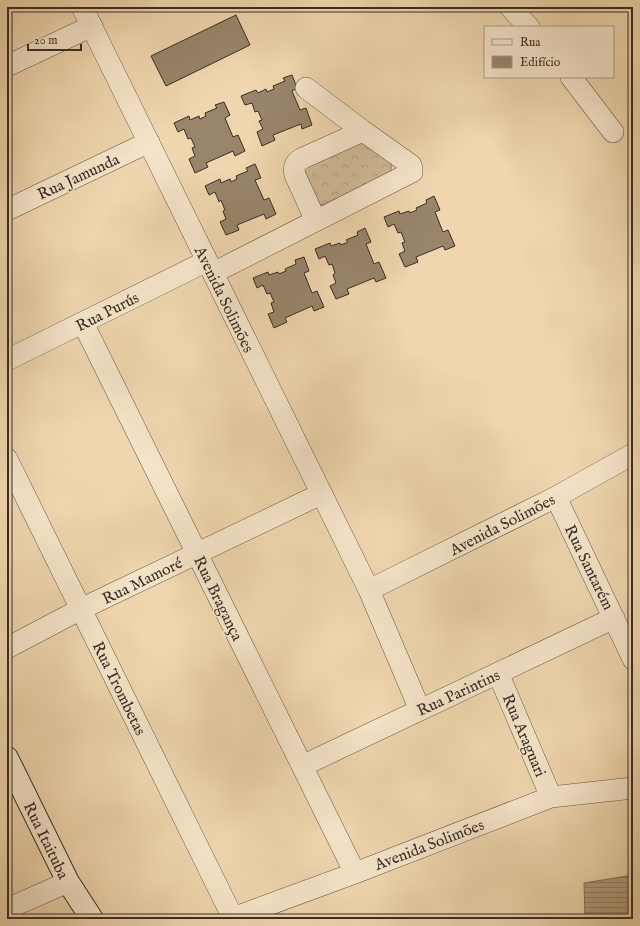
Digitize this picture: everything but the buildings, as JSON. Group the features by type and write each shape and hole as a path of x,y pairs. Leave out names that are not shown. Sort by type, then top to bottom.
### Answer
{"street":[{"name":"Avenida Solimões","path":"82,7 369,590 420,710"},
{"path":"510,7 527,26"},
{"path":"7,66 92,26"},
{"path":"572,78 613,132"},
{"path":"306,88 363,131 303,158 295,165 295,175 316,221"},
{"name":"Rua Purús","path":"7,360 83,323 316,221 412,172 411,165 363,131"},
{"name":"Rua Jamunda","path":"7,210 149,142"},
{"name":"Rua Bragança","path":"83,323 355,873"},
{"name":"Avenida Solimões","path":"369,590 556,497 633,454"},
{"name":"Rua Trombetas","path":"7,459 232,918"},
{"name":"Rua Mamoré","path":"7,648 81,609 321,494"},
{"name":"Rua Santarém","path":"556,497 633,660"},
{"name":"Rua Parintins","path":"302,766 614,618"},
{"name":"Rua Araguari","path":"498,673 551,797"},
{"name":"Rua Itaituba","path":"7,758 68,882 92,919"},
{"name":"Avenida Solimões","path":"232,918 355,873 551,797 633,788"},
{"path":"7,909 68,882"}],"green space":[{"path":"363,142 391,162 391,170 389,173 323,205 320,205 302,170 304,167"}],"shaded area":[{"path":"633,875 633,919 585,919 584,883"}]}
